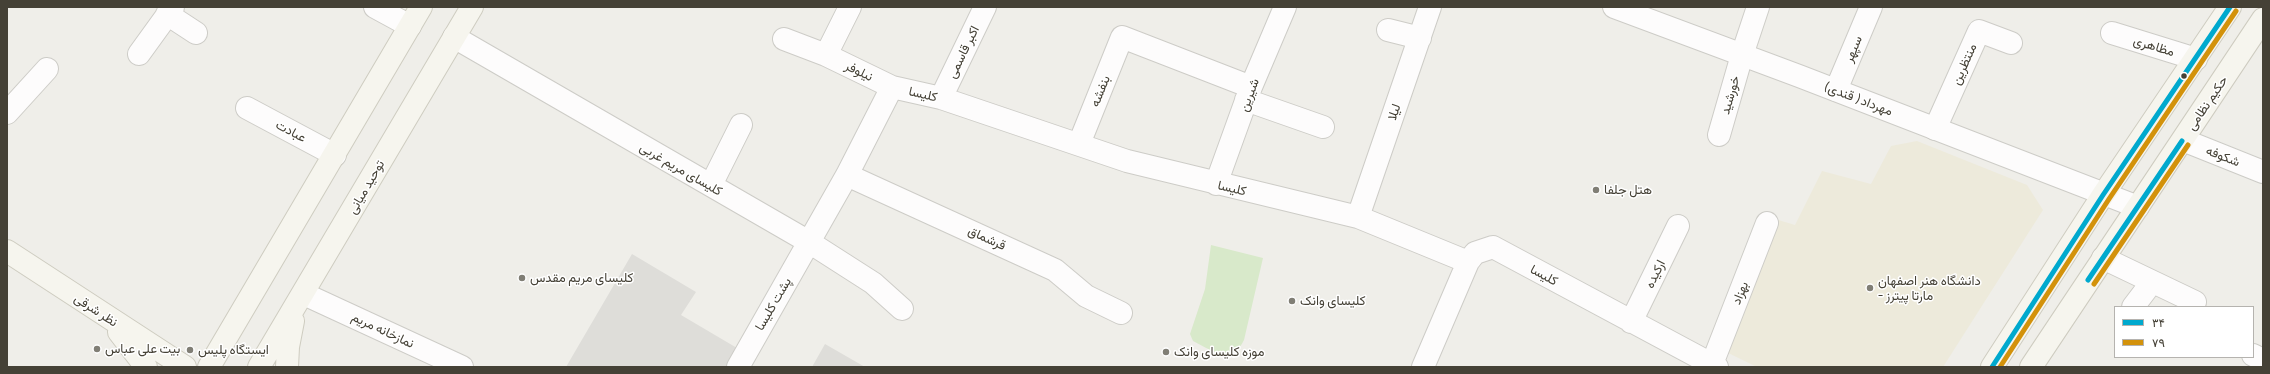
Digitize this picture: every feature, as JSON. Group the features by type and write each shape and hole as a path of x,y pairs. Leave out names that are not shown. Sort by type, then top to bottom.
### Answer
{"main road":[{"path":"209,367 421,7"},
{"name":"توحید میانی","path":"259,367 300,301 472,7"},
{"path":"1992,367 2103,195 2230,7"},
{"name":"حکیم نظامی","path":"2031,367 2263,19"},
{"name":"نظر شرقی","path":"8,254 185,367"},
{"path":"287,367 288,347 300,301"},
{"path":"105,316 146,367"}],"street":[{"path":"375,7 410,26"},
{"path":"826,55 850,7"},
{"name":"اکبر قاسمی","path":"941,98 985,7"},
{"name":"شیرین","path":"1216,184 1249,94 1285,7"},
{"name":"لیلا","path":"1358,217 1430,7"},
{"name":"مهرداد ( قندی)","path":"1614,7 1836,90 2138,208"},
{"name":"خورشید","path":"1719,134 1742,55 1758,7"},
{"name":"سپهر","path":"1836,90 1871,7"},
{"path":"139,54 170,10 196,33"},
{"path":"1388,30 1420,38"},
{"name":"منتظرین","path":"1935,129 1979,31 2011,43"},
{"name":"مظاهری","path":"2112,33 2196,59"},
{"name":"کلیسای مریم غربی","path":"454,37 809,242 873,282 902,309"},
{"name":"بنفشه","path":"1079,144 1122,38 1249,94"},
{"name":"نیلوفر","path":"784,39 826,55 892,87"},
{"path":"7,113 47,69"},
{"name":"کلیسا","path":"809,242 847,175 892,87 941,98 1127,161 1216,184 1358,217 1468,262 1475,253 1493,247 1715,366"},
{"path":"1249,94 1323,127"},
{"name":"عبادت","path":"247,108 335,155"},
{"path":"711,185 742,125"},
{"name":"شکوفه","path":"2183,140 2263,172"},
{"name":"قرشماق","path":"847,175 1055,270 1086,296 1121,313"},
{"name":"بهزاد","path":"1715,366 1768,223"},
{"name":"ارکیده","path":"1631,322 1678,226"},
{"name":"پشت کلیسا","path":"738,367 809,242"},
{"path":"2104,258 2195,302"},
{"path":"1424,367 1468,262"},
{"path":"2134,306 2152,282"},
{"name":"نمازخانه مریم","path":"300,301 462,367"},
{"path":"2254,356 2263,360"}],"shaded area":[{"name":"دانشگاه هنر اصفهان - مارتا پیترز","path":"1917,141 2027,185 2043,210 1943,367 1757,367 1722,350 1775,219 1795,225 1822,171 1871,184 1891,146"},
{"path":"632,254 696,292 681,315 737,348 726,367 566,367"},
{"path":"825,344 865,367 812,367"}],"green space":[{"path":"1211,245 1263,258 1244,340 1239,348 1233,353 1227,355 1214,352 1193,341 1190,334 1205,289"}],"transit line":[{"name":"۳۴","path":"1992,367 2103,195 2230,7"},
{"name":"۷۹","path":"2000,367 2109,199 2236,11"},
{"name":"۳۴","path":"2088,280 2182,141"},
{"name":"۷۹","path":"2094,284 2188,145"}],"place":[{"name":"هتل جلفا","path":"1596,190"},
{"name":"کلیسای مریم مقدس","path":"522,278"},
{"name":"دانشگاه هنر اصفهان - مارتا پیترز","path":"1870,288"},
{"name":"کلیسای وانک","path":"1292,301"},
{"name":"بیت علی عباس","path":"97,349"},
{"name":"ایستگاه پلیس","path":"190,350"},
{"name":"موزه کلیسای وانک","path":"1166,352"}]}
